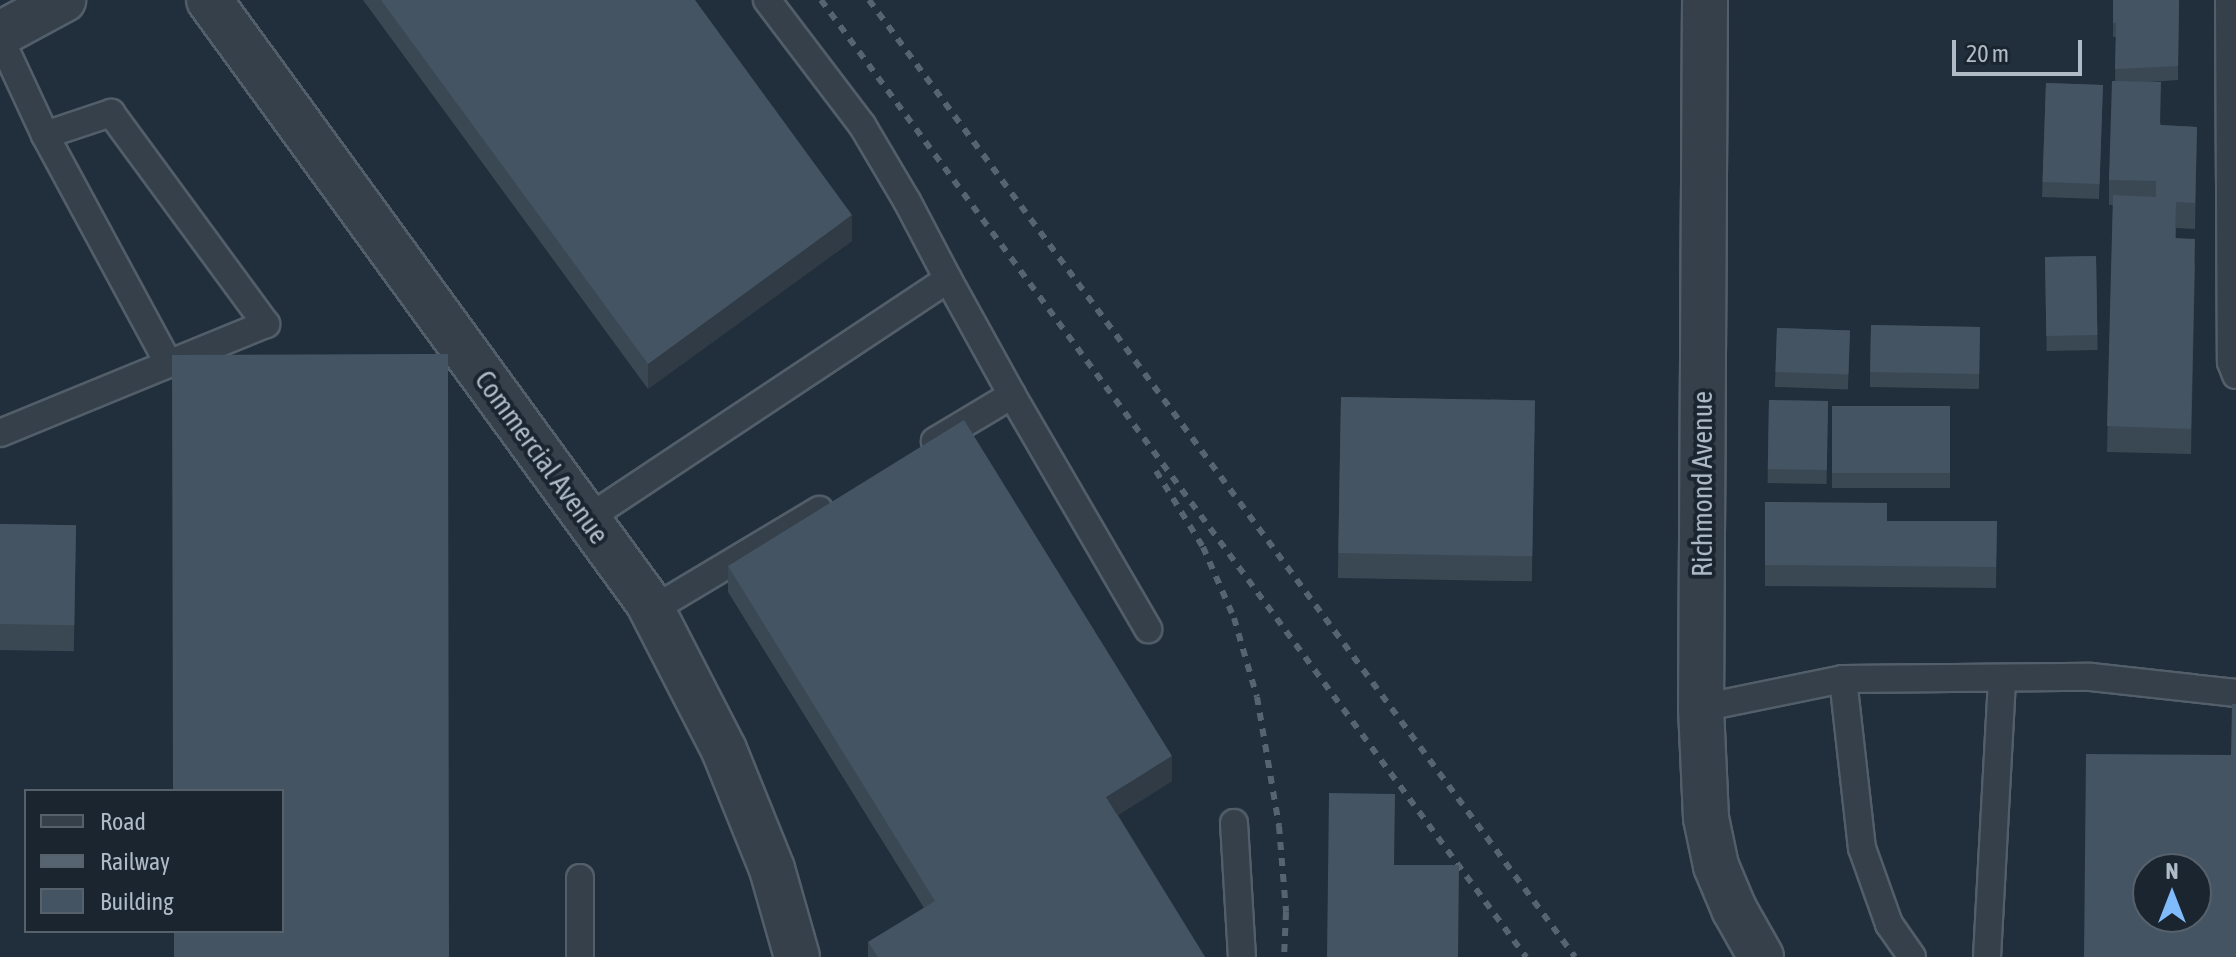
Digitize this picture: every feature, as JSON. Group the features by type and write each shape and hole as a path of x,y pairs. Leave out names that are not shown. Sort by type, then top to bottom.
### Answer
{"street":[{"path":"0,36 63,0"},
{"name":"Commercial Avenue","path":"209,0 652,610 724,750 772,869 797,957"},
{"name":"Richmond Avenue","path":"1705,0 1701,708 1706,818 1716,866 1734,909 1761,957"}],"lane":[{"path":"767,0 862,125 907,201 1012,395 1148,629"},
{"path":"2229,0 2231,362 2236,375"},
{"path":"0,36 45,135 169,364"},
{"path":"0,433 266,324 111,113 45,135"},
{"path":"587,519 948,279"},
{"path":"919,451 1012,395"},
{"path":"652,610 839,499"},
{"path":"1701,708 1843,679 2091,677 2236,693"},
{"path":"1843,679 1862,848 1889,924 1912,957"},
{"path":"1987,957 2002,680"},
{"path":"1234,823 1242,957"},
{"path":"580,878 580,957"}],"building":[{"path":"381,0 695,0 852,215 648,364"},
{"path":"2113,0 2179,0 2178,66 2115,69"},
{"path":"2112,81 2161,82 2160,125 2197,127 2195,203 2176,202 2175,238 2195,239 2191,429 2107,426 2113,195 2156,197 2156,181 2109,180"},
{"path":"2046,83 2103,85 2100,184 2043,182"},
{"path":"2096,256 2097,335 2046,336 2045,257"},
{"path":"1871,325 1980,327 1979,374 1870,372"},
{"path":"1777,328 1850,331 1848,375 1775,372"},
{"path":"448,354 449,957 174,957 174,933 284,933 284,789 173,789 172,355"},
{"path":"1341,397 1535,400 1532,556 1338,553"},
{"path":"1769,400 1828,401 1827,470 1768,469"},
{"path":"1832,406 1950,406 1950,473 1832,473"},
{"path":"964,420 1172,756 1106,797 1205,957 878,957 868,942 935,901 728,566"},
{"path":"1765,502 1887,503 1887,521 1997,521 1996,567 1765,565"},
{"path":"0,524 76,525 74,625 0,624"},
{"path":"2232,704 2236,704 2236,957 2084,957 2086,754 2231,755"},
{"path":"1329,793 1395,794 1394,865 1459,865 1458,957 1327,957"}],"railway":[{"path":"821,0 1526,957"},
{"path":"869,0 1575,957"},
{"path":"1156,471 1203,547 1234,618 1257,697 1279,826 1286,912 1284,957"}]}
